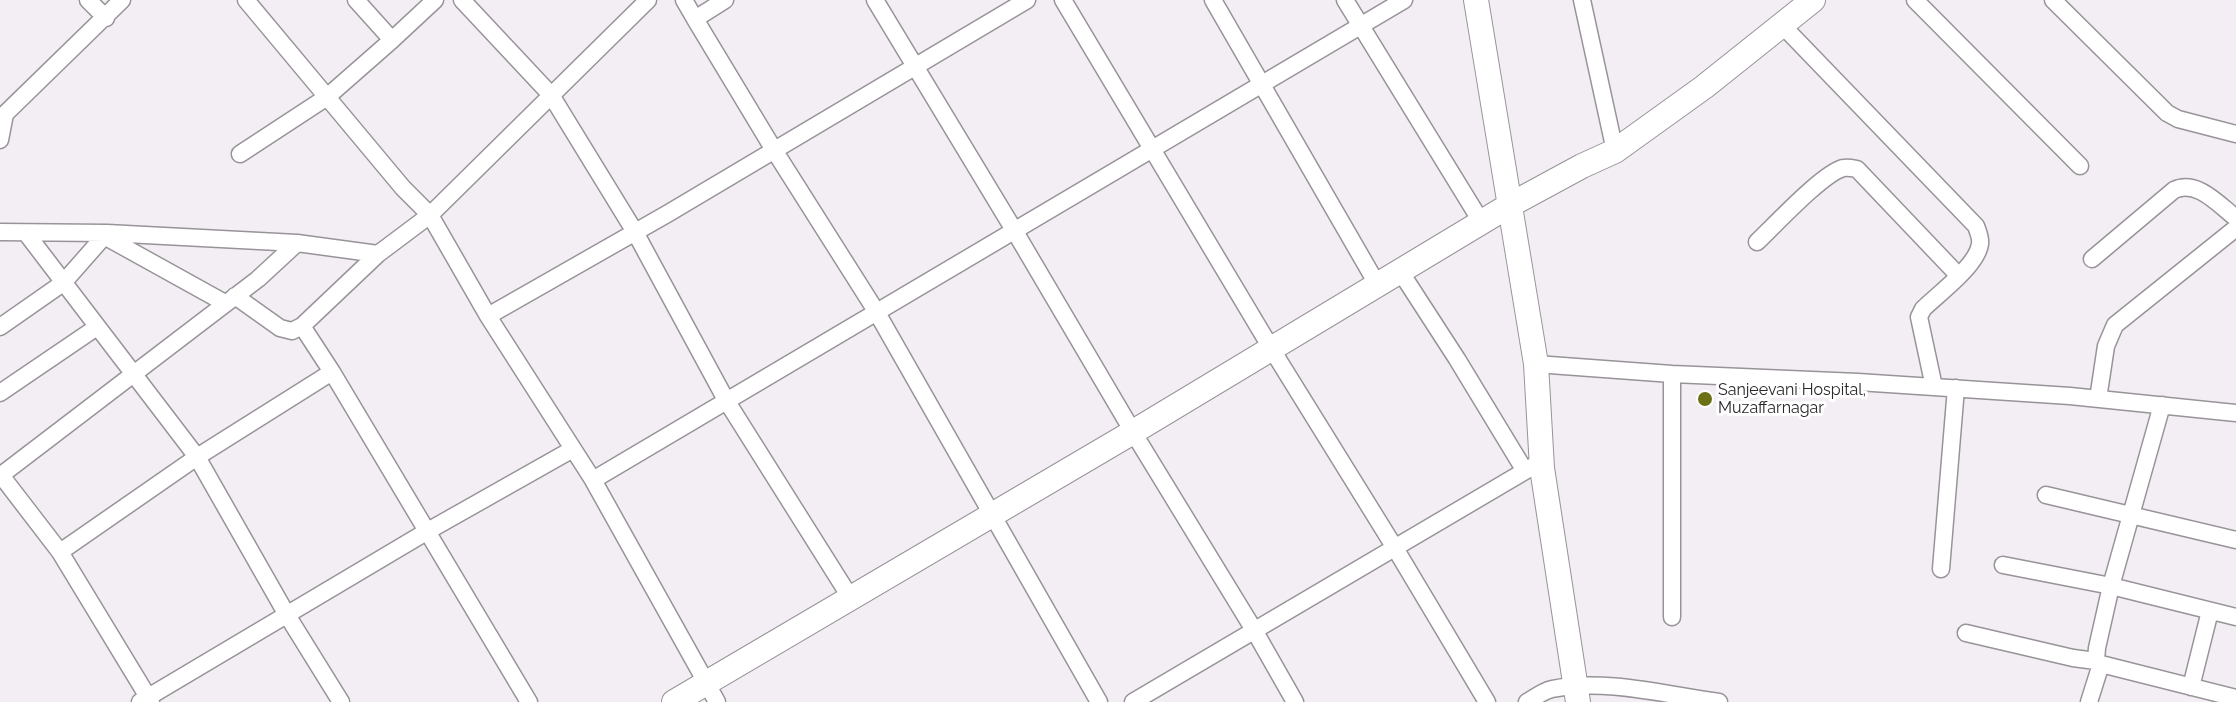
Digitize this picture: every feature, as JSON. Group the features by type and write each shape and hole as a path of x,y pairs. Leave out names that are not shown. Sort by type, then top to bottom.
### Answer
{"street":[{"path":"88,0 106,18"},
{"path":"0,140 3,111 106,18 122,0"},
{"path":"246,0 403,188 430,215 488,316 593,480 711,693"},
{"path":"356,0 392,40"},
{"path":"240,154 327,97 435,0"},
{"path":"462,0 550,95 635,232 726,400 850,597"},
{"path":"106,235 280,328 292,331 302,326 378,254 430,215 648,0"},
{"path":"684,0 774,150 876,311 1099,702"},
{"path":"695,19 725,0"},
{"path":"875,0 1295,702"},
{"path":"488,316 635,232 1027,0"},
{"path":"1063,0 1271,348 1487,702"},
{"path":"1213,0 1377,284"},
{"path":"1345,0 1482,223"},
{"path":"593,480 1404,0"},
{"path":"1476,0 1536,364 1533,466 1576,694"},
{"path":"1582,0 1614,151"},
{"path":"674,702 711,693 850,597 1133,432 1510,205 1614,151 1704,87 1813,0"},
{"path":"1915,0 2080,166"},
{"path":"2053,0 2167,113 2178,119 2236,134"},
{"path":"1782,25 1976,226 1980,237 1978,251 1972,261 1923,309 1919,317 1934,387"},
{"path":"1757,242 1817,185 1835,171 1849,167 1857,170 1958,275"},
{"path":"2092,259 2181,186 2191,186 2200,191 2236,218"},
{"path":"2098,399 2106,346 2115,325 2236,228"},
{"path":"0,232 297,243 378,254"},
{"path":"26,233 197,457 287,615 341,702"},
{"path":"0,327 63,282 106,235"},
{"path":"297,243 258,279 0,475 60,552 146,700 426,532 573,449"},
{"path":"1400,272 1457,359 1533,466"},
{"path":"302,326 332,372 529,702"},
{"path":"0,393 97,327"},
{"path":"1536,364 1672,374 1956,388 2236,413"},
{"path":"60,552 197,457 332,372"},
{"path":"1672,374 1672,617"},
{"path":"1941,569 1956,388"},
{"path":"2089,702 2099,662 2097,648 2111,586 2162,405"},
{"path":"1133,702 1533,466"},
{"path":"2046,495 2236,540"},
{"path":"2003,565 2111,586 2236,617"},
{"path":"2191,687 2210,611"},
{"path":"1966,633 2099,662 2236,698"},
{"path":"1527,702 1549,690 1576,694 1622,688 1719,702"}],"place":[{"name":"Sanjeevani Hospital, Muzaffarnagar","path":"1705,399"}]}
